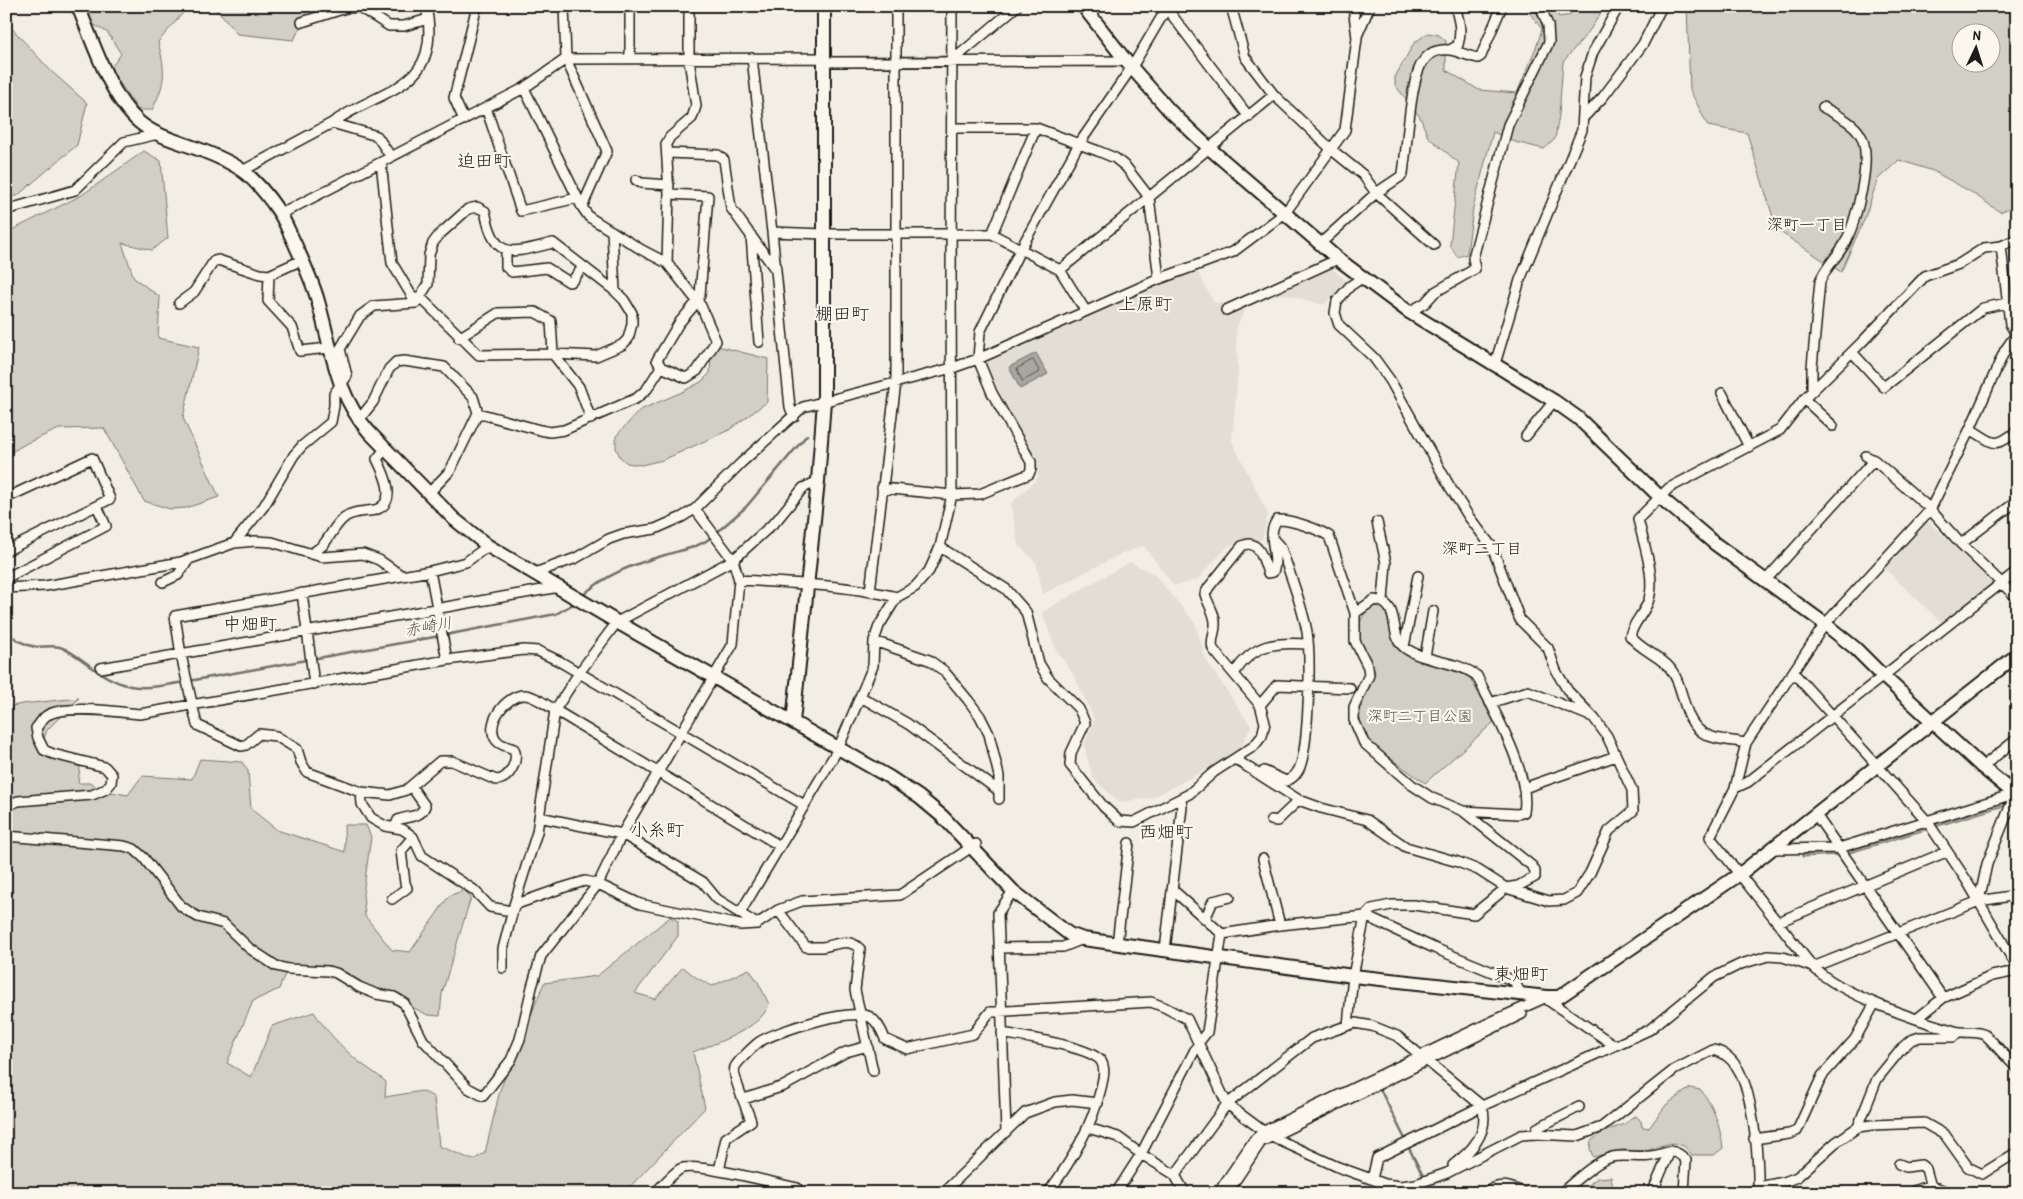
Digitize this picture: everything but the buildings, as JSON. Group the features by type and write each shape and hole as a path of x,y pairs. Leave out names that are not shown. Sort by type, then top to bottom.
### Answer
{"street":[{"path":"78,6 120,101 140,122 158,134 213,154 244,170 263,189 281,214 302,260 319,304 329,348 341,387 358,421 428,494 454,519 488,546 712,677 793,722 838,750 889,777 919,797 974,845 1013,891 1069,934 1083,939 1117,944 1353,976 1521,994 1548,999 1614,1045"},
{"path":"244,170 342,116 394,90 416,73 429,43 426,6"},
{"path":"464,120 454,98 476,6"},
{"path":"564,6 566,59 607,151 582,207"},
{"path":"630,6 630,59"},
{"path":"668,263 669,189 666,144 670,137 692,118 696,106 689,60 689,6"},
{"path":"793,722 818,481 824,401 824,6"},
{"path":"870,590 896,382 896,6"},
{"path":"740,913 838,750 873,666 874,641 879,626 897,597 915,587 929,572 940,546 952,495 952,6"},
{"path":"952,61 1017,6"},
{"path":"1083,6 1129,64 1169,110 1209,148 1338,259 1409,312 1554,401 1597,435 1660,497 1714,543 1855,648 1982,767 2016,794"},
{"path":"1231,6 1244,56 1274,95 1332,150 1363,175 1376,193 1434,244"},
{"path":"535,573 576,558 609,539 669,524 695,508 803,406 952,368 978,359 1085,310 1159,279 1233,252 1285,213 1345,130 1356,38 1352,6"},
{"path":"1356,38 1370,6"},
{"path":"1450,50 1458,45 1461,35 1459,19 1454,6"},
{"path":"1321,243 1376,193 1403,173 1414,86 1421,64 1429,55 1437,50 1450,50 1478,58 1481,56 1502,6"},
{"path":"1409,312 1425,303 1435,292 1475,269 1473,258 1508,125 1549,42 1548,25 1540,6"},
{"path":"1495,364 1520,280 1582,130 1586,77 1593,52 1619,6"},
{"path":"1584,117 1603,97 1643,44 1662,6"},
{"path":"302,22 346,8 359,7 389,26 404,26 428,19"},
{"path":"882,488 952,495 980,494 1029,474 1031,462 992,394 978,359 980,332 1020,250 1079,144 1166,7 1249,118"},
{"path":"752,58 790,407 794,416"},
{"path":"281,214 524,88 566,59 689,60 752,58 895,62 1129,64"},
{"path":"524,88 588,217 642,250 668,263 697,302 718,341 697,371 686,378 660,367 657,360 679,322 697,302 700,295 708,196 641,183 636,180"},
{"path":"1060,270 1209,148 1249,118 1274,95"},
{"path":"1812,390 1812,367 1820,281 1826,269 1844,245 1865,179 1866,161 1864,140 1859,132 1823,107"},
{"path":"486,108 521,211 577,198"},
{"path":"332,123 378,136 391,157"},
{"path":"952,128 1036,128 1114,158 1126,167 1149,197 1159,279"},
{"path":"992,234 1036,128"},
{"path":"6,210 75,190 124,142 158,134"},
{"path":"666,153 718,155 722,157 731,208 776,271"},
{"path":"381,162 392,263 418,300 479,356 553,354 596,356 622,346 628,339 632,324 632,313 624,300 553,243 513,252 506,251 499,246 491,235 485,211 477,208 468,209 439,235 433,243 429,255 428,284 418,300"},
{"path":"612,231 614,291"},
{"path":"772,232 824,234 992,234 1060,270 1085,310"},
{"path":"751,235 759,342"},
{"path":"1746,744 1707,736 1697,730 1691,720 1673,673 1668,666 1636,644 1630,636 1632,626 1644,611 1651,586 1638,519 1669,488 1780,430 1812,390 1852,352 1924,276 1960,264 1984,248 2001,246 2017,239"},
{"path":"2001,246 2010,324 2016,334 2005,350 1970,429 1930,510 1825,624 1746,744 1735,788 1710,837 1812,967 1822,977 1875,1003 1958,1032 1975,1031 1988,1036 2002,1054 2017,1068"},
{"path":"506,251 506,267 512,272 548,268 569,282 584,267"},
{"path":"1226,310 1338,259"},
{"path":"179,303 194,292 214,261 218,260 260,274 269,275 302,260"},
{"path":"269,275 268,301 292,327 300,351 329,348"},
{"path":"1235,759 1299,800 1367,820 1406,847 1478,870 1506,888 1549,901 1564,900 1577,893 1590,873 1609,831 1633,811 1632,790 1607,736 1594,718 1568,691 1556,671 1548,648 1520,620 1492,547 1469,517 1450,487 1390,380 1374,358 1339,325 1336,313 1337,301 1350,286 1362,278"},
{"path":"234,543 264,506 294,455 331,422 334,394 341,387 347,376 340,349 360,316 374,306 418,300"},
{"path":"1852,352 1884,387 1983,308 2007,302"},
{"path":"460,338 498,313 535,312 551,322 553,354 579,387 591,419"},
{"path":"358,421 373,402 389,369 396,362 404,361 444,367 473,397 478,413 450,471 428,494"},
{"path":"478,413 550,432 564,430 637,398 648,389 660,367"},
{"path":"1722,392 1749,446"},
{"path":"1804,399 1833,426"},
{"path":"1526,436 1554,401"},
{"path":"1970,429 1996,444 2001,443 2017,431"},
{"path":"311,554 324,545 342,519 348,514 378,509 385,502 389,491 387,479 377,459 385,448"},
{"path":"6,498 92,458 110,499 6,551"},
{"path":"1764,581 1870,458 1930,510 1961,544 2017,598"},
{"path":"503,968 503,949 513,908 540,818 555,710 579,673 617,622 734,560 777,520 803,488 818,481"},
{"path":"1961,544 2017,500"},
{"path":"6,578 106,526 97,506"},
{"path":"6,836 124,846 134,850 157,873 181,906 198,917 224,924 249,948 276,966 288,969 336,973 358,987 376,994 394,997 404,1003 422,1040 468,1088 483,1096 511,1060 520,1039 541,956 598,884 622,834 733,644 739,580 734,560 695,508"},
{"path":"940,546 1006,590 1026,612 1039,663 1048,678 1079,709 1085,723 1071,753 1070,765 1103,806 1118,821 1134,822 1189,794 1214,772 1254,746 1262,736 1265,723 1260,705 1211,644 1215,626 1214,617 1205,594 1209,587 1242,546 1247,544 1260,549 1268,573 1273,572 1275,566 1272,538 1273,525 1277,520 1284,519 1329,536 1355,613 1355,641 1368,667 1368,675 1354,706 1354,720 1364,743 1412,785 1432,798 1464,811 1532,866 1535,872 1535,877 1518,886 1506,888 1474,914 1414,905 1391,905 1372,908 1365,916 1353,976 1348,1026"},
{"path":"1377,522 1386,563 1383,601"},
{"path":"1249,767 1286,781 1292,779 1300,768 1305,739 1308,686 1306,629 1281,548 1272,538"},
{"path":"6,588 45,586 189,559 234,543 255,541 272,542 322,557 362,554 379,560 402,576"},
{"path":"488,546 466,562 430,571 175,616 191,705 197,725 228,742 241,746 246,745 259,734 276,736 297,749 301,762 307,772 361,792 390,795 406,790 440,761 447,760 496,780 503,780 508,776 516,757 514,749 497,742 493,726 500,710 507,702 524,695 555,710 780,846"},
{"path":"163,582 178,575 189,559"},
{"path":"430,571 446,660"},
{"path":"1735,788 1748,782 2017,571"},
{"path":"1404,647 1418,576"},
{"path":"739,580 870,590 897,597"},
{"path":"101,668 559,588"},
{"path":"302,593 314,684"},
{"path":"1355,613 1374,600 1383,601 1389,606 1399,639 1404,647 1425,657 1469,670 1477,676 1511,744 1524,788 1526,803 1524,812 1518,814 1464,811"},
{"path":"1425,657 1434,611"},
{"path":"861,696 908,724 999,795 999,776 990,734 980,716 944,671 929,660 874,641"},
{"path":"1234,674 1242,660 1257,649 1281,643 1308,644"},
{"path":"6,806 18,801 92,795 106,789 111,783 112,775 105,767 44,750 38,738 36,728 46,716 57,712 92,710 140,714 446,660 524,650 538,651 579,673 804,805"},
{"path":"1218,1193 1254,1140 1423,1058 1495,1020 1548,999 1559,997 1740,874 2017,655"},
{"path":"1793,672 1927,821 1979,901 2017,967"},
{"path":"1260,705 1277,685 1350,688"},
{"path":"1490,703 1528,690 1594,718"},
{"path":"1982,767 2017,739"},
{"path":"1524,788 1616,756"},
{"path":"395,827 398,820 417,816 425,809 425,806 411,786"},
{"path":"361,792 362,804 371,818 384,826 402,828 413,837 422,856 474,890 490,906 513,908 585,881 598,884 640,904 740,925 757,924 778,910 802,901 900,895 974,845"},
{"path":"1772,849 1840,848 2016,794"},
{"path":"1979,901 1986,864 2016,794"},
{"path":"1165,950 1182,806 1181,799"},
{"path":"1271,820 1277,821 1299,800"},
{"path":"1816,815 1943,998"},
{"path":"540,818 622,834 703,882 717,899 757,924"},
{"path":"392,899 407,888 404,883 401,851 413,837"},
{"path":"1117,944 1129,843"},
{"path":"1778,922 1946,852"},
{"path":"1263,859 1280,925"},
{"path":"1173,890 1222,934"},
{"path":"1006,1132 998,914 1013,891"},
{"path":"1372,1178 1377,1158 1482,1106 1649,1030 1714,977 1741,964 1768,956 1783,957 1812,967 1979,901 2017,895"},
{"path":"1205,919 1213,901 1230,898"},
{"path":"778,910 806,947 823,947 845,941 855,944 860,949 855,990 873,1071"},
{"path":"1222,934 1280,925 1365,916 1514,982 1521,994"},
{"path":"1116,1193 1141,1154 1199,1042 1208,1032 1222,934"},
{"path":"1000,948 1063,947 1083,939"},
{"path":"1918,1018 1943,998 1992,976 2017,971"},
{"path":"719,1170 726,1138 751,1121 734,1075 735,1067 759,1042 785,1031 820,1019 861,1015 870,1016 879,1026 885,1039 907,1049 973,1034 990,1012 1151,1002 1187,1019 1227,1104 1267,1134 1330,1163 1372,1178 1385,1189 1416,1184 1447,1173 1521,1135 1577,1136 1602,1127 1674,1070 1713,1050 1726,1055 1741,1074 1748,1096 1758,1190 1797,1177 1835,1143 1858,1127 1924,1123 1945,1135 1968,1167 1982,1174 2017,1152"},
{"path":"1754,1139 1797,1131 1822,1076 1855,1039 1875,1003"},
{"path":"1175,1175 1227,1104 1312,1038 1355,1023 1372,1026 1397,1036 1482,1106 1484,1113 1477,1144 1469,1154 1452,1166 1447,1173"},
{"path":"1858,1127 1877,1079 1903,1047 1911,1040 1920,1037 1953,1037 1958,1032"},
{"path":"1002,1033 1065,1045 1095,1057 1104,1068 1098,1102 1088,1128 1079,1146 1048,1193"},
{"path":"744,1099 784,1086 846,1052 868,1046"},
{"path":"944,1193 1025,1113 1072,1100 1098,1102"},
{"path":"1535,1134 1537,1128 1579,1107"},
{"path":"1088,1128 1118,1137 1175,1175 1185,1193"},
{"path":"1227,1193 1267,1134"},
{"path":"1561,1193 1596,1166 1610,1158 1627,1155 1644,1157 1670,1151 1680,1154 1686,1160 1684,1193"},
{"path":"1654,1193 1653,1191 1670,1151"},
{"path":"1899,1164 1906,1167 1921,1165 1926,1169 1931,1187"},
{"path":"655,1193 681,1169 687,1167 719,1170 797,1188 798,1193"},
{"path":"1486,1193 1492,1188 1502,1185 1512,1186 1524,1193"},
{"path":"1911,1193 1926,1186 1940,1188 1948,1193"}],"shaded area":[{"path":"1321,259 1349,283 1323,305 1285,294 1266,296 1247,305 1236,329 1238,372 1232,441 1268,514 1262,540 1241,541 1227,547 1197,580 1174,586 1144,546 1121,554 1043,594 1036,562 1018,544 1011,503 1039,477 985,362 1196,268 1213,302 1232,304"},
{"path":"1926,520 1995,581 1995,583 1943,624 1883,567"},
{"path":"1130,562 1155,575 1195,623 1206,660 1251,726 1239,752 1152,798 1119,802 1093,779 1084,745 1094,719 1074,675 1056,650 1042,612"}],"green space":[{"path":"86,6 189,6 158,42 163,77 160,92 152,110 138,110 110,69 121,54 108,33 93,24"},
{"path":"209,6 310,6 294,40 237,34 222,15"},
{"path":"1524,6 1558,6 1556,10 1559,17 1570,15 1577,6 1605,6 1590,30 1563,62 1555,139 1544,149 1515,142 1493,132 1473,208 1467,254 1457,257 1450,245 1459,163 1428,137 1420,117 1395,85 1395,77 1414,43 1428,33 1439,35 1446,41 1446,70 1479,90 1517,93 1542,29"},
{"path":"1687,6 2017,6 2017,190 2012,207 2000,212 1971,192 1933,171 1899,160 1878,179 1864,220 1841,272 1777,230 1747,133 1708,126 1690,90"},
{"path":"6,22 51,71 87,103 77,145 17,196 6,197"},
{"path":"144,151 161,161 168,238 152,250 122,243 134,278 160,297 158,338 199,347 183,418 219,497 186,508 170,509 144,501 104,428 59,429 27,443 6,455 6,233 82,195"},
{"path":"714,345 768,359 767,402 729,430 663,460 641,465 627,463 620,457 616,448 616,436 640,410 701,382 710,373 711,355"},
{"name":"深町二丁目公園","path":"1373,605 1380,605 1384,608 1395,640 1409,656 1469,676 1494,722 1425,783 1373,746 1361,727 1361,709 1375,672 1362,646 1359,630 1365,613"},
{"path":"79,698 47,730 40,751 80,767 78,783 92,783 99,790 128,795 142,776 192,779 200,759 242,762 248,771 251,809 277,830 345,852 344,825 366,825 371,837 363,894 365,916 392,950 410,952 449,896 464,890 471,897 442,993 440,1016 428,1015 333,968 285,974 279,989 253,1001 227,1063 251,1077 272,1026 314,1012 328,1031 346,1050 386,1082 385,1097 422,1091 434,1097 439,1146 473,1160 485,1153 500,1090 544,983 597,976 670,917 678,921 678,936 635,993 655,999 683,967 697,978 712,986 749,969 769,1004 757,1021 748,1028 693,1052 705,1108 624,1193 6,1193 7,707"},
{"path":"1690,1088 1701,1090 1710,1103 1716,1117 1723,1148 1714,1155 1692,1155 1684,1146 1673,1143 1647,1151 1622,1150 1593,1157 1590,1148 1591,1141 1603,1132 1625,1124 1636,1116 1641,1121 1642,1127 1649,1128 1666,1105"},
{"path":"1611,1177 1614,1193 1579,1193 1597,1178"}],"water":[{"path":"1036,353 1048,374 1020,389 1009,367"},
{"path":"2017,798 2017,802 1850,853 1802,857 1802,853 1924,826"}],"waterway":[{"name":"赤崎川","path":"716,533 746,507 807,435"},
{"name":"赤崎川","path":"582,596 591,588 621,571 642,562 695,546 712,537"},
{"name":"赤崎川","path":"445,635 556,614 575,603"},
{"name":"赤崎川","path":"6,632 28,645 37,647 57,646 64,649 116,682 137,687 184,682"},
{"name":"赤崎川","path":"189,681 440,636"},
{"path":"1381,1091 1406,1141"},
{"path":"1408,1146 1424,1178"},
{"path":"1421,1188 1421,1193"}],"district":[{"name":"迫田町","path":"484,160"},
{"name":"深町一丁目","path":"1807,224"},
{"name":"上原町","path":"1145,303"},
{"name":"棚田町","path":"842,313"},
{"name":"深町二丁目","path":"1482,548"},
{"name":"中畑町","path":"250,623"},
{"name":"小糸町","path":"657,829"},
{"name":"西畑町","path":"1166,831"},
{"name":"東畑町","path":"1521,973"}]}
